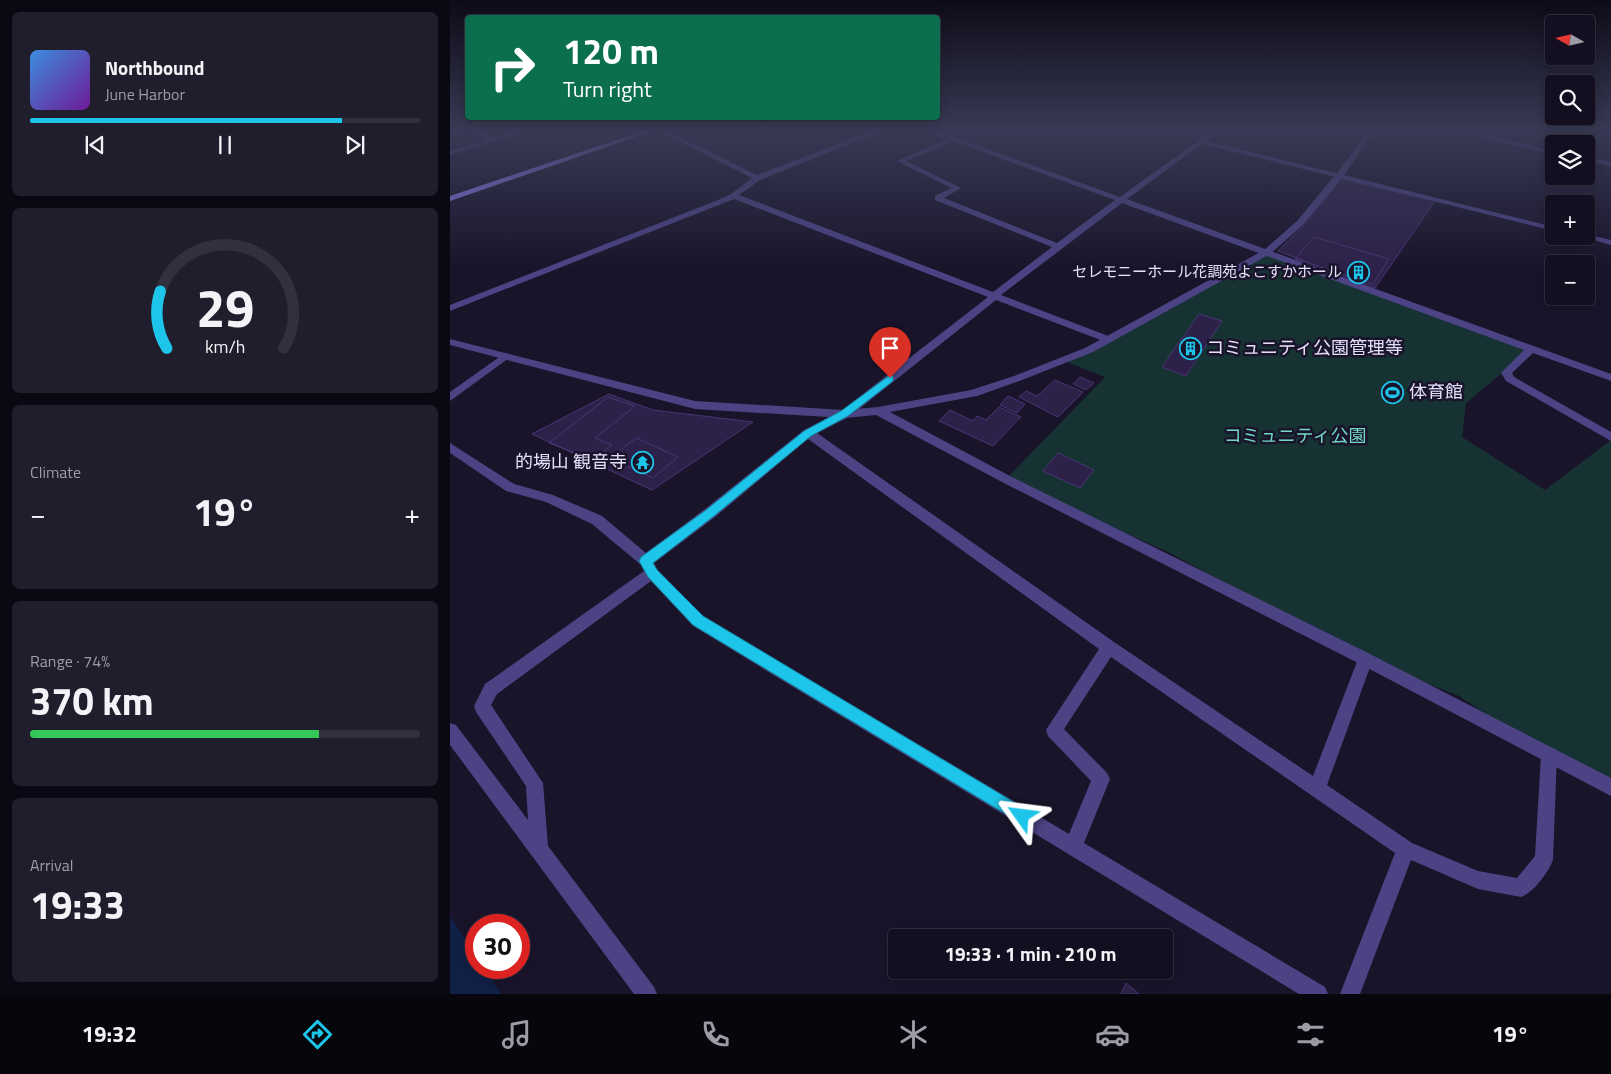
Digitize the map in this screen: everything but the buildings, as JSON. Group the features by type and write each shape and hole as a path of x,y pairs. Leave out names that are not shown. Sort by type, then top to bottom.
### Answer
{"main road":[{"path":"450,199 517,176"}],"street":[{"path":"450,308 734,196 761,176"},
{"path":"932,176 957,188 938,198 1058,246"},
{"path":"1058,176 1611,378"},
{"path":"539,850 534,783 482,706 491,689 649,567 710,513 808,433 845,414 1058,246 1154,176"},
{"path":"450,342 695,405 845,414 878,411 982,390 1064,361 1267,252 1300,223 1339,176"},
{"path":"1341,176 1545,227"},
{"path":"734,196 1107,339"},
{"path":"1595,239 1611,243"},
{"path":"1532,349 1506,373 1510,379 1611,437"},
{"path":"450,397 505,356"},
{"path":"878,411 1006,479 1365,659 1611,788"},
{"path":"808,433 1109,647 1406,848 1478,880 1521,888 1544,860 1549,755"},
{"path":"450,447 510,488 549,498 597,520 649,567 698,621 1318,994"},
{"path":"1073,846 1101,779 1054,730 1109,647"},
{"path":"1317,788 1365,659"},
{"path":"450,731 647,994"},
{"path":"1350,994 1406,848"}],"green space":[{"name":"コミュニティ公園","path":"1267,252 1531,349 1466,403 1462,437 1545,490 1611,440 1611,787 1549,755 1459,696 1365,659 1170,553 1006,479 1105,377 1064,361"}],"water":[{"path":"450,916 465,939 465,979 491,979 501,994 450,994"}],"place":[{"name":"セレモニーホール花調苑よこすかホール","path":"1358,272"},
{"name":"コミュニティ公園管理等","path":"1190,348"},
{"name":"体育館","path":"1393,392"},
{"name":"的場山 観音寺","path":"643,462"}],"route":[{"path":"890,378 845,414 808,433 710,513 646,561 652,574 698,621 1022,816"}]}
